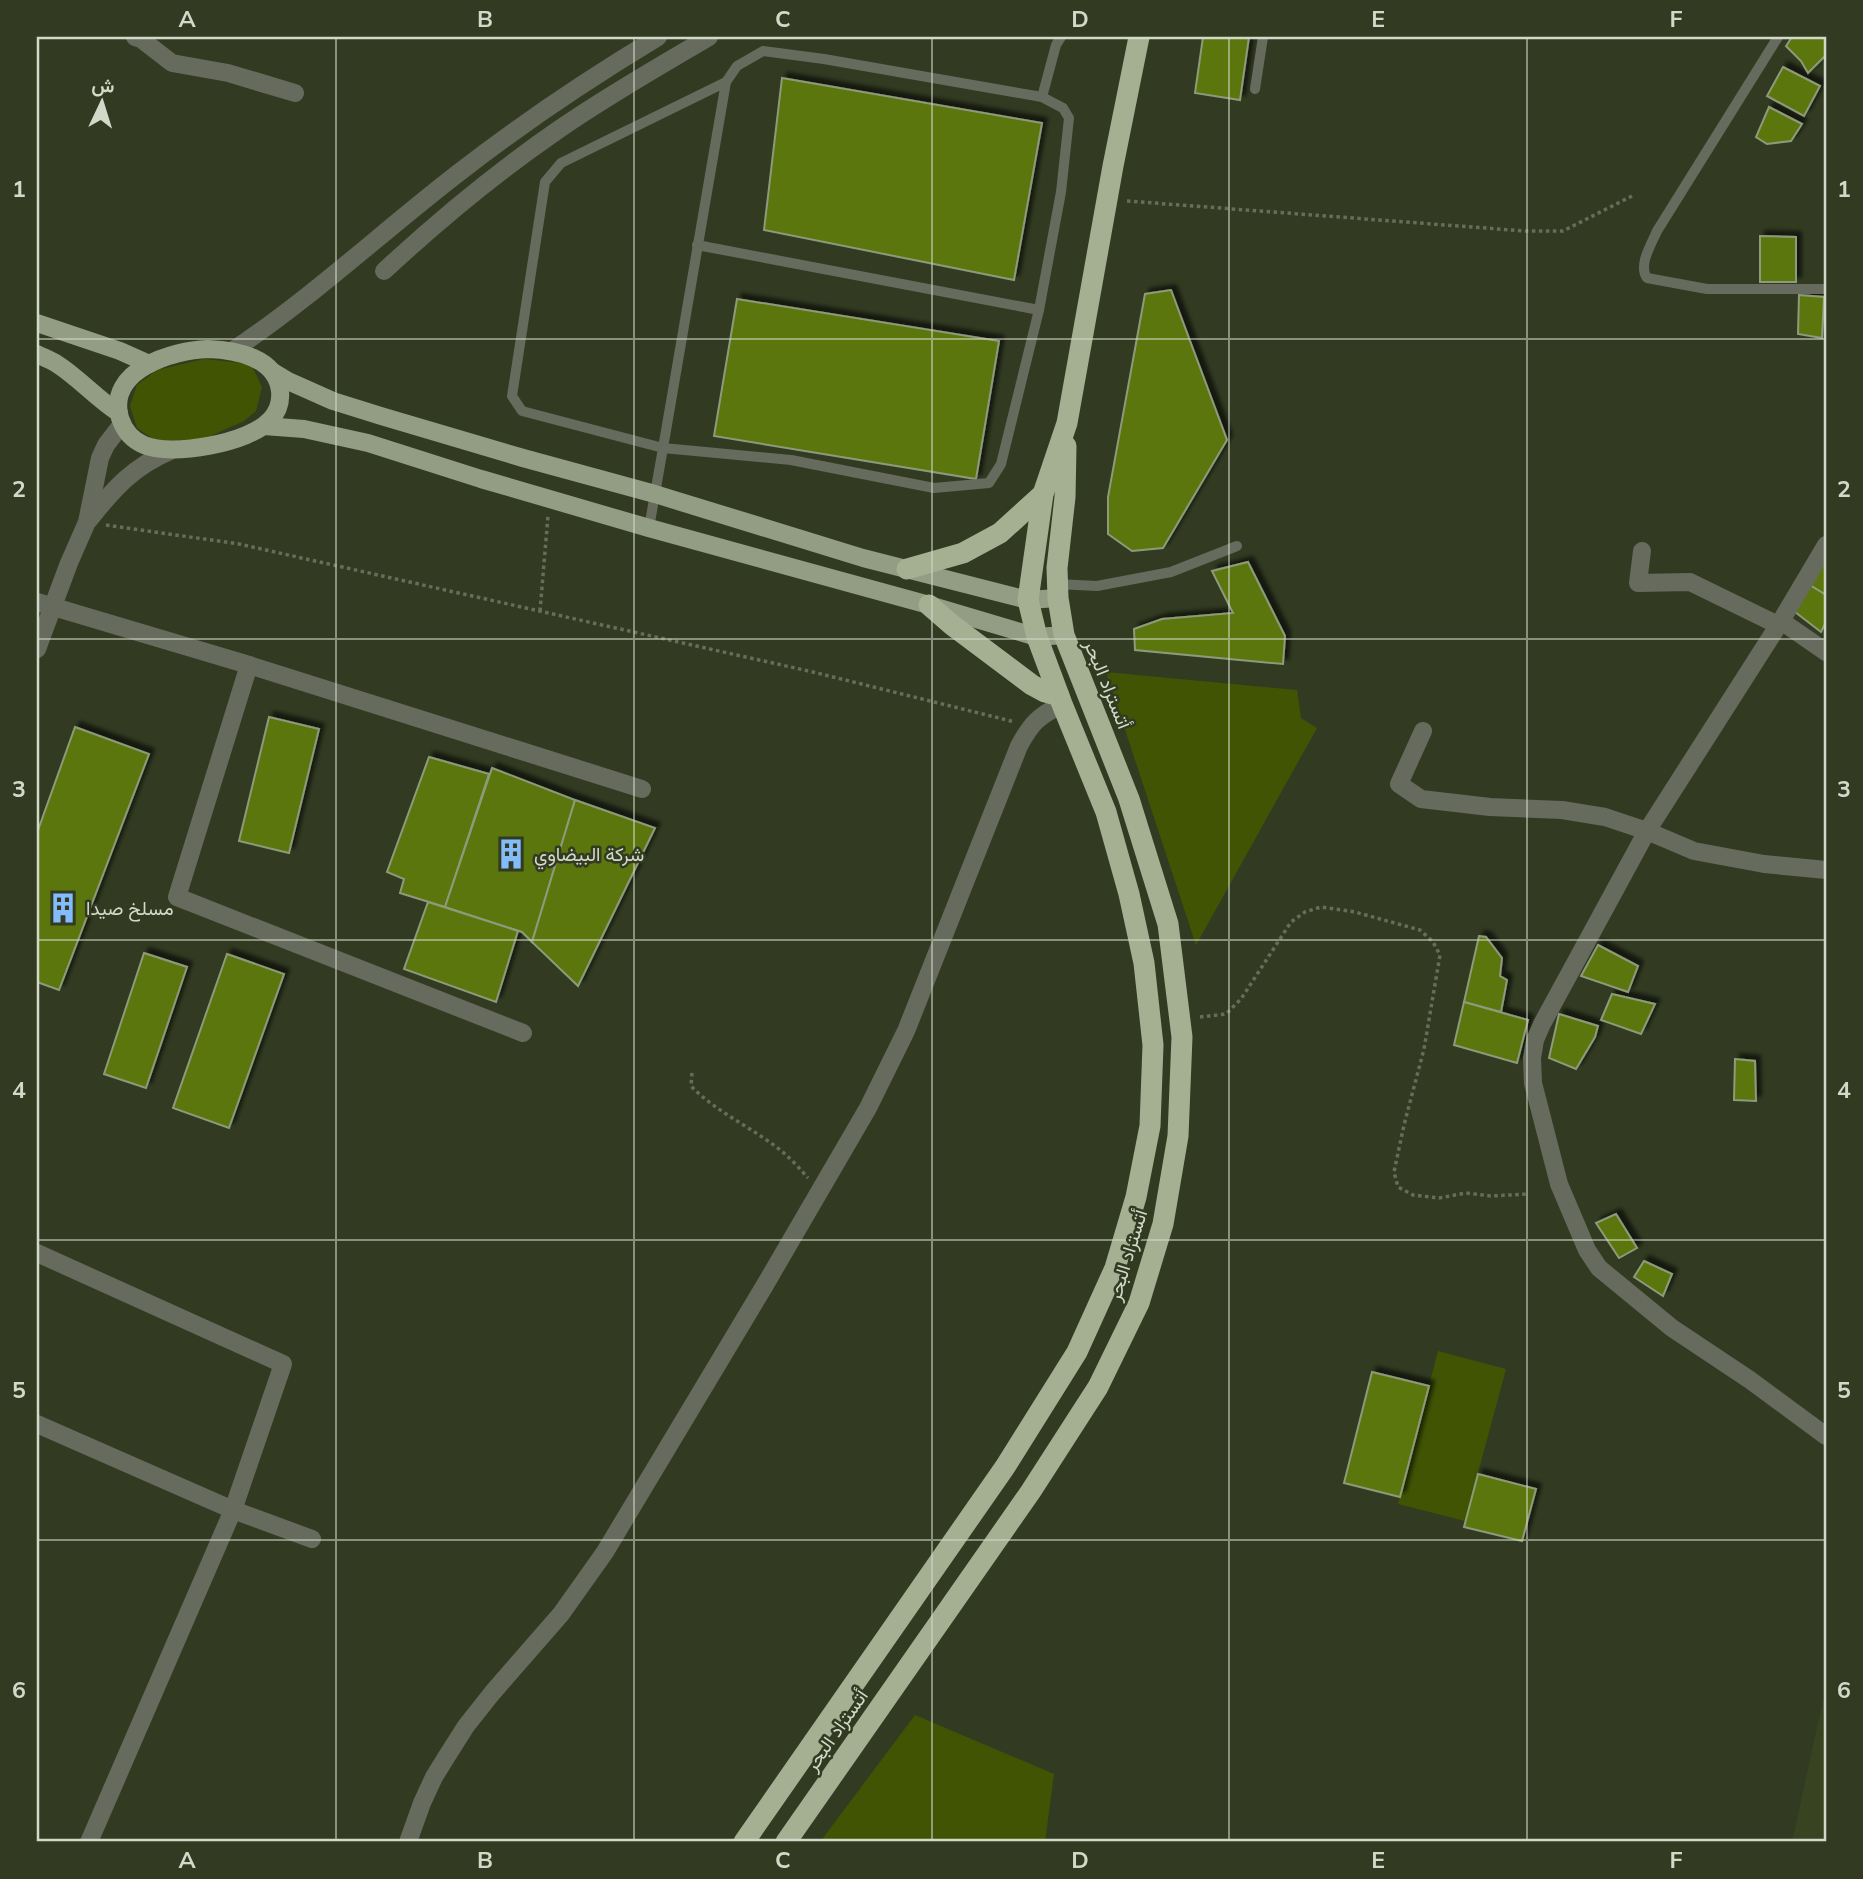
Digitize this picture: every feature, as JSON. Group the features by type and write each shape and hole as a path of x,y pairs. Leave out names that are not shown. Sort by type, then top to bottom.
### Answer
{"highway":[{"path":"1028,600 1043,495 1067,423 1139,37"},
{"name":"أتستراد البحر","path":"786,1842 1031,1491 1098,1387 1139,1303 1163,1224 1178,1136 1182,1037 1180,1018 1168,924 1129,799 1064,635 1057,568 1065,497 1067,423"},
{"path":"907,569 963,553 1000,533 1043,495"},
{"name":"أتستراد البحر","path":"744,1842 1006,1467 1077,1352 1115,1268 1136,1197 1150,1126 1153,1045 1144,963 1129,894 1106,811 1060,700 1037,637 1028,600"},
{"path":"929,605 1032,685 1060,700"}],"main road":[{"path":"37,323 149,363"},
{"path":"273,372 280,388 276,413 264,426 226,442 172,450 144,446 127,433 121,418 121,393 126,384 149,363 196,349 232,351 258,360 273,372 333,401 523,458 907,569 1028,600 1058,591"},
{"path":"37,354 57,364 121,418"},
{"path":"264,426 304,429 368,443 550,500 1037,637 1064,635"}],"street":[{"path":"140,37 172,63 228,73 295,93"},
{"path":"232,351 289,312 460,172 529,120 601,71 658,37"},
{"path":"384,271 468,197 528,151 590,109 709,37"},
{"path":"37,649 45,604 87,522 100,458 121,418"},
{"path":"87,522 128,476 143,464 172,450"},
{"path":"1826,545 1647,831 1542,1024 1535,1040 1532,1058 1533,1083 1559,1184 1587,1250 1600,1268 1672,1328 1750,1380 1826,1436"},
{"path":"1642,551 1638,583 1690,582 1779,623 1826,652"},
{"path":"45,604 249,665 642,789"},
{"path":"249,665 177,897 523,1032"},
{"path":"408,1842 434,1777 466,1726 561,1614 605,1552 868,1108 906,1031 1019,746 1030,726 1060,700"},
{"path":"1423,731 1399,783 1421,799 1490,807 1562,810 1605,817 1680,846 1713,855 1764,864 1826,870"},
{"path":"37,1253 283,1364 233,1510 89,1842"},
{"path":"37,1424 233,1510 312,1539"}],"lane":[{"path":"1042,97 1061,37"},
{"path":"1255,89 1264,37"},
{"path":"1777,37 1657,231 1643,265 1643,272 1647,278 1707,289 1826,289"},
{"path":"649,528 663,448 697,245 726,82 737,66 763,51 1042,97 1063,108 1069,118 1061,192 1039,310 1001,464 989,483 934,488 791,460 663,448 522,411 512,396 545,182 561,163 726,82"},
{"path":"697,245 1039,310"},
{"path":"1058,591 1171,572 1237,546"}],"path":[{"path":"1107,200 1525,231 1563,230 1632,196"},
{"path":"540,611 550,500"},
{"path":"87,522 239,544 813,672 1030,726"},
{"path":"1180,1018 1226,1014 1241,999 1292,922 1305,912 1321,908 1355,912 1420,930 1433,942 1440,955 1424,1049 1394,1172 1398,1187 1413,1195 1439,1198 1466,1193 1491,1196 1528,1194"},
{"path":"692,1073 691,1086 695,1090 786,1154 819,1192"}],"shaded area":[{"path":"1826,1687 1826,1842 1792,1842"}],"green space":[{"path":"204,359 251,364 262,387 256,411 244,421 204,439 156,441 137,428 130,406 137,385 157,370"},
{"path":"1106,672 1297,690 1301,718 1317,728 1196,945"},
{"path":"1438,1351 1506,1369 1465,1521 1398,1504"},
{"path":"915,1715 1054,1774 1045,1842 820,1842"}],"building":[{"path":"1203,37 1249,37 1240,100 1195,93"},
{"path":"1792,37 1826,37 1826,55 1808,73 1801,61 1786,46"},
{"path":"1783,67 1820,86 1804,116 1767,96"},
{"path":"782,78 1042,123 1014,280 764,230"},
{"path":"1769,107 1802,124 1791,141 1767,144 1756,137"},
{"path":"1760,236 1796,237 1796,282 1760,282"},
{"path":"1171,290 1227,440 1163,548 1132,551 1108,534 1108,497 1145,294"},
{"path":"1799,295 1824,297 1822,338 1798,334"},
{"path":"737,299 999,341 976,479 714,436"},
{"path":"1826,557 1826,595 1808,584"},
{"path":"1248,562 1285,636 1283,664 1135,650 1134,629 1162,619 1233,613 1212,571"},
{"path":"1808,584 1826,595 1826,622 1821,632 1795,612"},
{"path":"269,717 319,729 289,853 239,841"},
{"name":"مسلخ صيدا","path":"75,727 149,754 59,990 37,982 37,833"},
{"path":"429,757 489,774 445,907 400,893 404,879 387,872"},
{"name":"شركة البيضاوي","path":"492,768 575,800 532,942 522,932 445,907"},
{"path":"575,800 655,828 578,986 532,942"},
{"path":"428,902 518,931 496,1002 404,969"},
{"path":"1479,936 1486,937 1502,958 1500,976 1507,980 1501,1012 1464,1002"},
{"path":"1598,945 1638,966 1628,992 1581,976"},
{"path":"144,953 187,967 146,1088 104,1074"},
{"path":"227,954 284,974 229,1128 173,1108"},
{"path":"1612,994 1655,1004 1641,1034 1601,1020"},
{"path":"1464,1002 1528,1020 1517,1063 1454,1045"},
{"path":"1559,1014 1598,1026 1595,1037 1576,1069 1549,1058"},
{"path":"1735,1059 1755,1061 1756,1101 1734,1100"},
{"path":"1616,1214 1637,1248 1619,1258 1596,1223"},
{"path":"1644,1261 1672,1274 1663,1296 1634,1277"},
{"path":"1372,1372 1429,1386 1400,1497 1344,1483"},
{"path":"1478,1474 1536,1489 1522,1541 1464,1527"}],"place":[{"name":"شركة البيضاوي","path":"511,854"},
{"name":"مسلخ صيدا","path":"63,908"}]}
